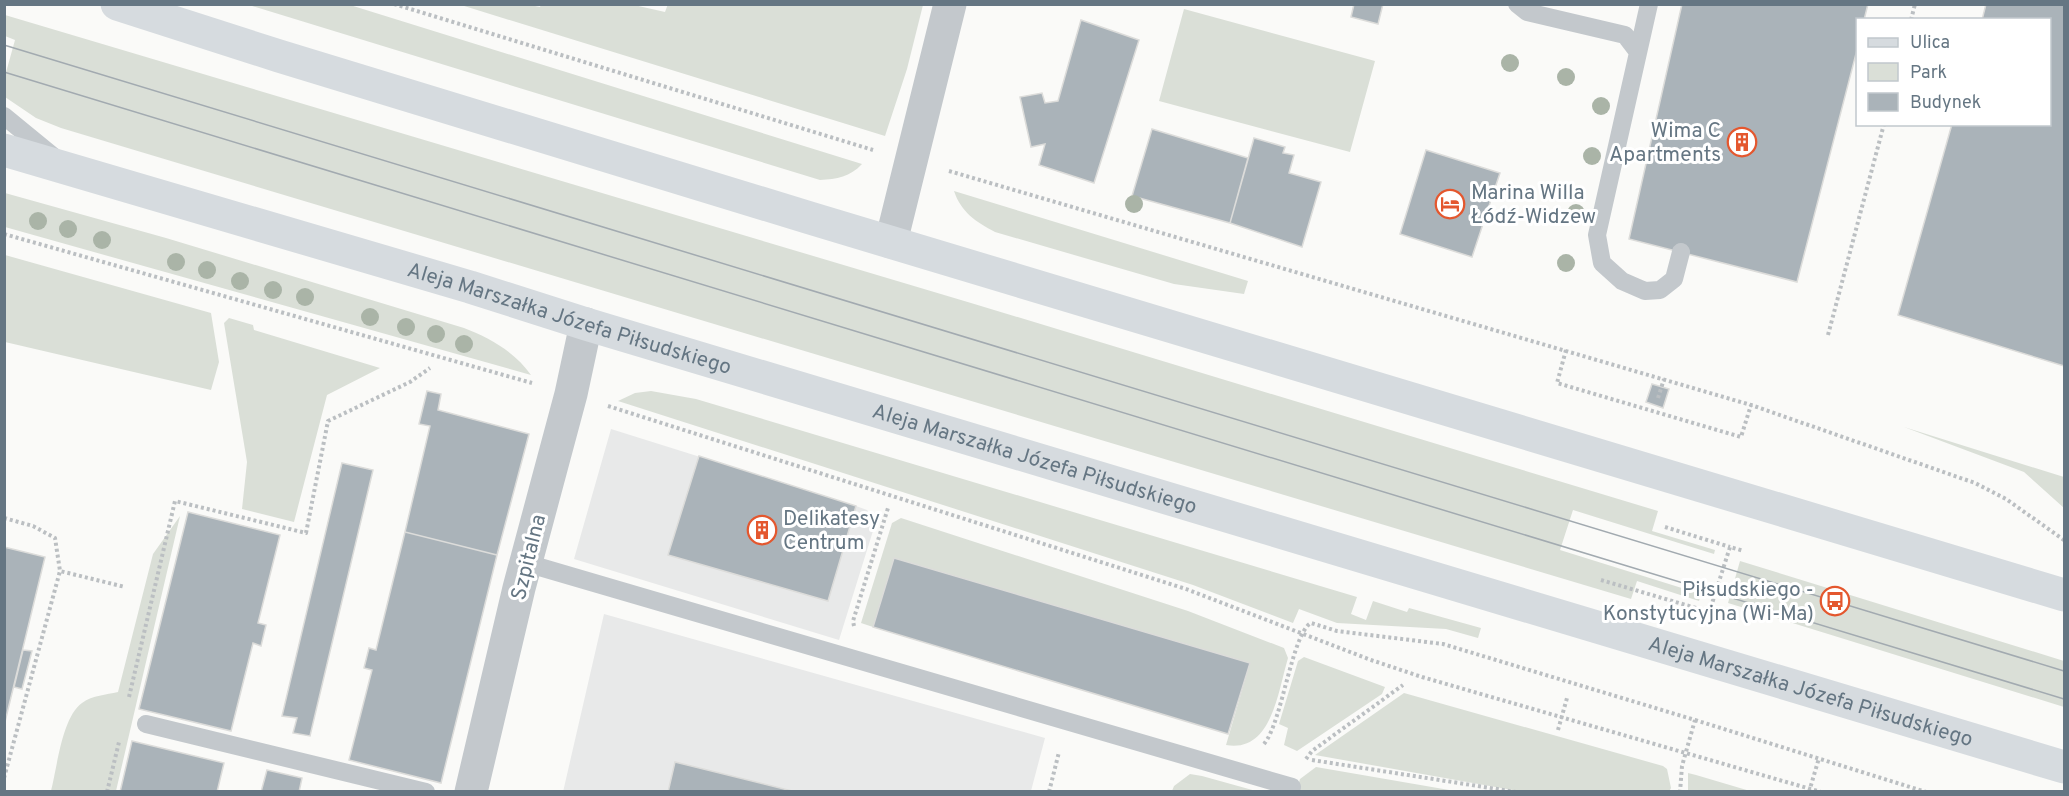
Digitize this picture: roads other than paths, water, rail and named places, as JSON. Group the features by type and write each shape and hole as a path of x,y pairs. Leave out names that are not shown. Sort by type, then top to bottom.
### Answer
{"main road":[{"path":"117,4 302,63 891,242 2064,595"},
{"name":"Aleja Marszałka Józefa Piłsudskiego","path":"4,150 471,287 586,324 2064,767"}],"street":[{"path":"891,242 950,4"},
{"name":"Szpitalna","path":"471,792 526,563 569,402 586,324"}],"lane":[{"path":"1516,4 1527,12 1624,35 1644,29"},
{"path":"1649,4 1597,235 1602,263 1622,281 1645,291 1660,290 1674,279 1681,252"},
{"path":"1624,35 1638,52"},
{"path":"4,116 70,170"},
{"path":"526,563 1292,787"},
{"path":"146,724 426,792"}],"tram line":[{"path":"4,45 2064,671"},
{"path":"4,72 2064,699"}],"place":[{"name":"Wima C Apartments","path":"1742,142"},
{"name":"Marina Willa Łódź-Widzew","path":"1450,204"},
{"name":"Delikatesy Centrum","path":"762,530"},
{"name":"Piłsudskiego - Konstytucyjna (Wi-Ma)","path":"1835,601"}]}
